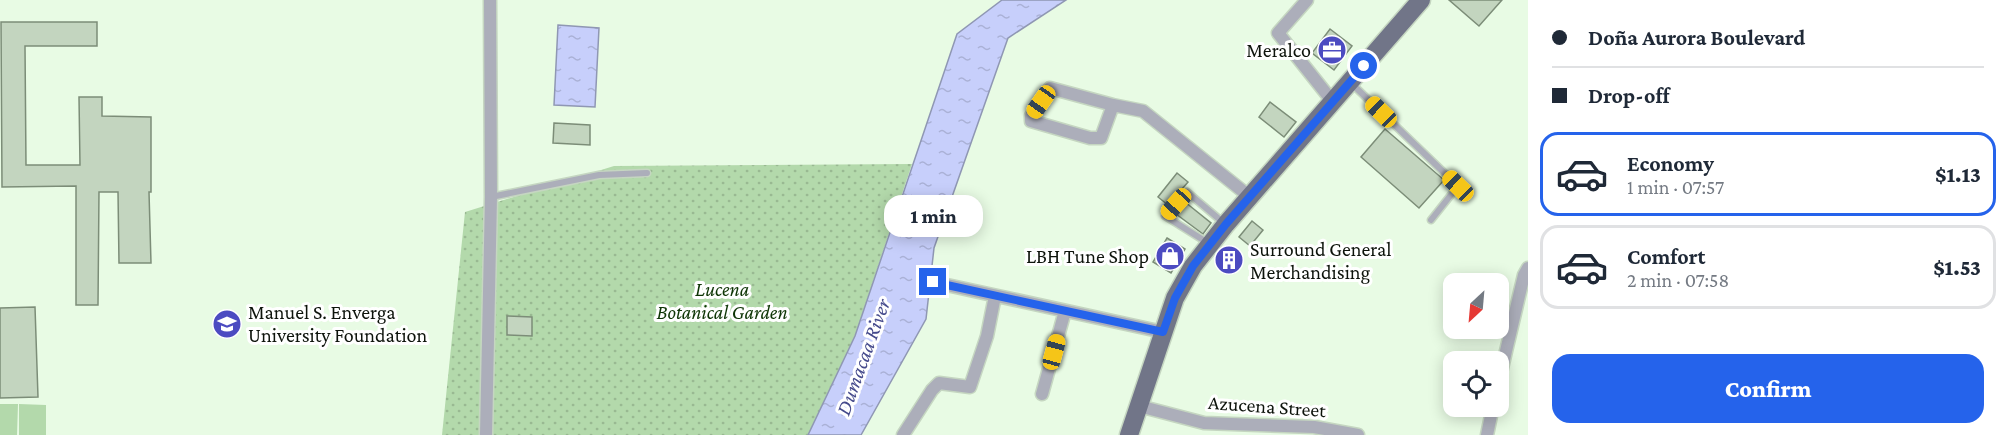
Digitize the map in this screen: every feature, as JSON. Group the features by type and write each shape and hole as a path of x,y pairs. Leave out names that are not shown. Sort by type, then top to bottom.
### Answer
{"main road":[{"path":"1129,435 1175,298 1193,266 1226,224 1421,0"}],"street":[{"path":"486,435 491,197 490,0"},
{"path":"1307,0 1278,33 1333,102"},
{"path":"1113,105 1101,138 1090,138 1031,121 1031,116 1050,88 1143,111 1250,197"},
{"path":"1506,351 1524,275 1528,268"},
{"path":"933,282 1163,332"},
{"path":"903,435 932,390 939,384 970,387 987,336 995,296"},
{"path":"1042,394 1065,311"},
{"name":"Azucena Street","path":"1139,406 1204,423 1258,430 1314,427 1358,435"},
{"path":"1487,435 1491,417"}],"lane":[{"path":"1350,83 1458,186 1431,220"},
{"path":"491,197 599,175 647,173"},
{"path":"1210,244 1165,216 1187,192 1226,224"}],"green space":[{"name":"Lucena Botanical Garden","path":"912,164 855,336 808,435 442,435 465,212 614,166"},
{"path":"0,404 18,404 17,435 0,435"},
{"path":"19,404 46,405 46,435 19,435"}],"water":[{"name":"Dumacaa River","path":"1002,0 1066,0 1008,38 934,248 926,319 861,435 808,435 855,336 957,34"},
{"path":"558,25 599,28 595,107 554,105"}],"building":[{"path":"1449,0 1502,0 1479,26"},
{"path":"1,22 97,22 97,46 25,46 26,165 80,165 79,97 102,97 102,116 151,117 151,192 149,192 151,263 119,263 118,192 99,192 98,305 76,305 76,186 2,187"},
{"name":"Meralco","path":"1330,29 1352,46 1334,70 1312,53"},
{"path":"1270,102 1296,122 1284,137 1259,117"},
{"path":"554,123 590,125 590,145 553,143"},
{"path":"1385,129 1444,180 1419,208 1361,157"},
{"path":"1177,173 1188,182 1168,205 1158,197"},
{"path":"1185,202 1211,223 1203,234 1176,214"},
{"path":"1252,221 1263,230 1250,246 1239,237"},
{"path":"1167,238 1185,249 1171,273 1153,262"},
{"name":"Surround General Merchandising","path":"1225,251 1238,261 1232,268 1220,259"},
{"path":"35,307 38,397 0,398 0,308"},
{"path":"507,316 532,317 532,336 507,335"}],"place":[{"name":"Meralco","path":"1332,50"},
{"name":"LBH Tune Shop","path":"1170,256"},
{"name":"Surround General Merchandising","path":"1229,260"},
{"name":"Manuel S. Enverga University Foundation","path":"227,324"}],"route":[{"path":"933,282 1163,332 1175,298 1193,266 1226,224 1364,66"}]}
